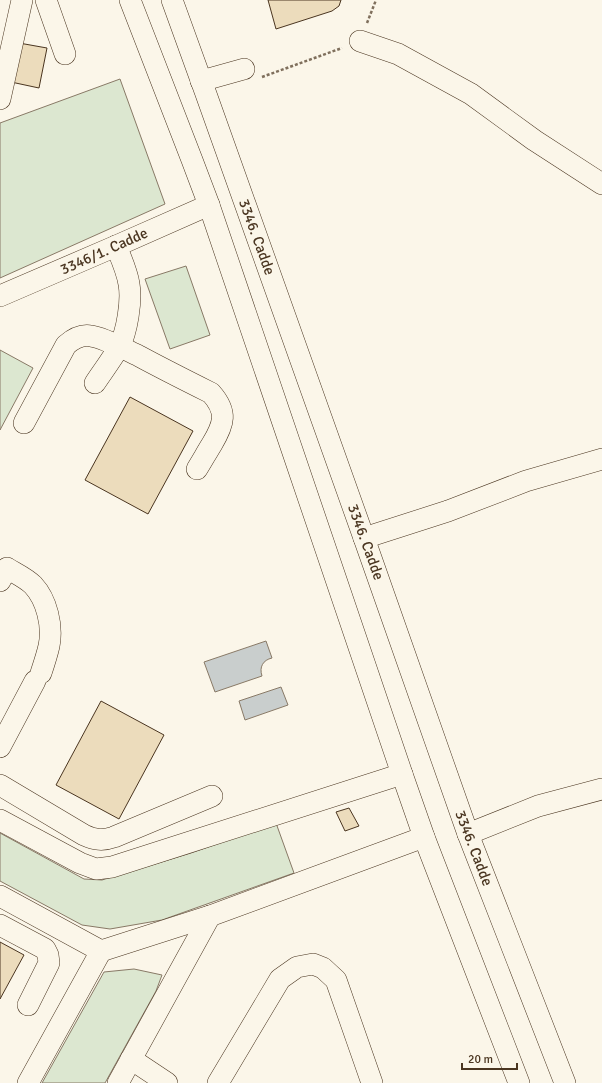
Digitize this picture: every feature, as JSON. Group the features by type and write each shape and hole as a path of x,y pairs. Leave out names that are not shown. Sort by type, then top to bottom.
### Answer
{"street":[{"path":"0,99 22,0"},
{"path":"46,0 65,54"},
{"path":"130,0 209,205 424,837 519,1083"},
{"name":"3346. Cadde","path":"172,0 468,834 565,1083"},
{"path":"360,41 398,54 470,94 534,140 602,184"},
{"path":"202,81 253,73"},
{"name":"3346/1. Cadde","path":"0,296 209,205"},
{"path":"95,383 120,346 126,331 129,306 129,285 116,246"},
{"path":"24,423 66,345 77,337 91,336 120,346 211,393 216,399 222,413 220,431 197,469"},
{"path":"364,538 448,511 526,481 602,459"},
{"path":"0,581 7,568 32,584 44,602 50,622 49,646 38,677 0,747"},
{"path":"0,820 80,863 96,869 112,867 402,774"},
{"path":"0,785 84,835 96,840 114,837 212,796"},
{"path":"468,834 538,806 602,790"},
{"path":"28,1083 101,952 210,916 424,837"},
{"path":"0,896 101,952"},
{"path":"118,1083 210,916"},
{"path":"0,925 45,949 48,955 49,963 28,1005"},
{"path":"218,1083 280,980 297,967 313,964 324,968 336,980 372,1083"},
{"path":"131,1059 167,1083"}],"path":[{"path":"253,73 360,41 376,0"}],"green space":[{"path":"120,79 165,204 0,278 0,123"},
{"path":"186,266 210,335 170,349 145,279"},
{"path":"0,350 33,368 0,430"},
{"path":"276,823 294,873 162,920 110,929 82,925 0,881 0,833 84,879 102,880 191,853"},
{"path":"134,969 162,975 156,991 105,1083 42,1083 104,972"}],"shaded area":[{"path":"266,641 272,658 266,660 262,664 262,676 215,692 204,662"},
{"path":"281,687 288,705 245,720 239,701"}],"building":[{"path":"268,0 341,0 339,6 332,11 276,29"},
{"path":"19,43 47,48 39,88 11,82"},
{"path":"130,397 193,431 148,514 85,480"},
{"path":"101,701 164,735 119,819 56,785"},
{"path":"349,808 359,826 345,831 336,812"},
{"path":"0,942 24,955 0,999"}]}
